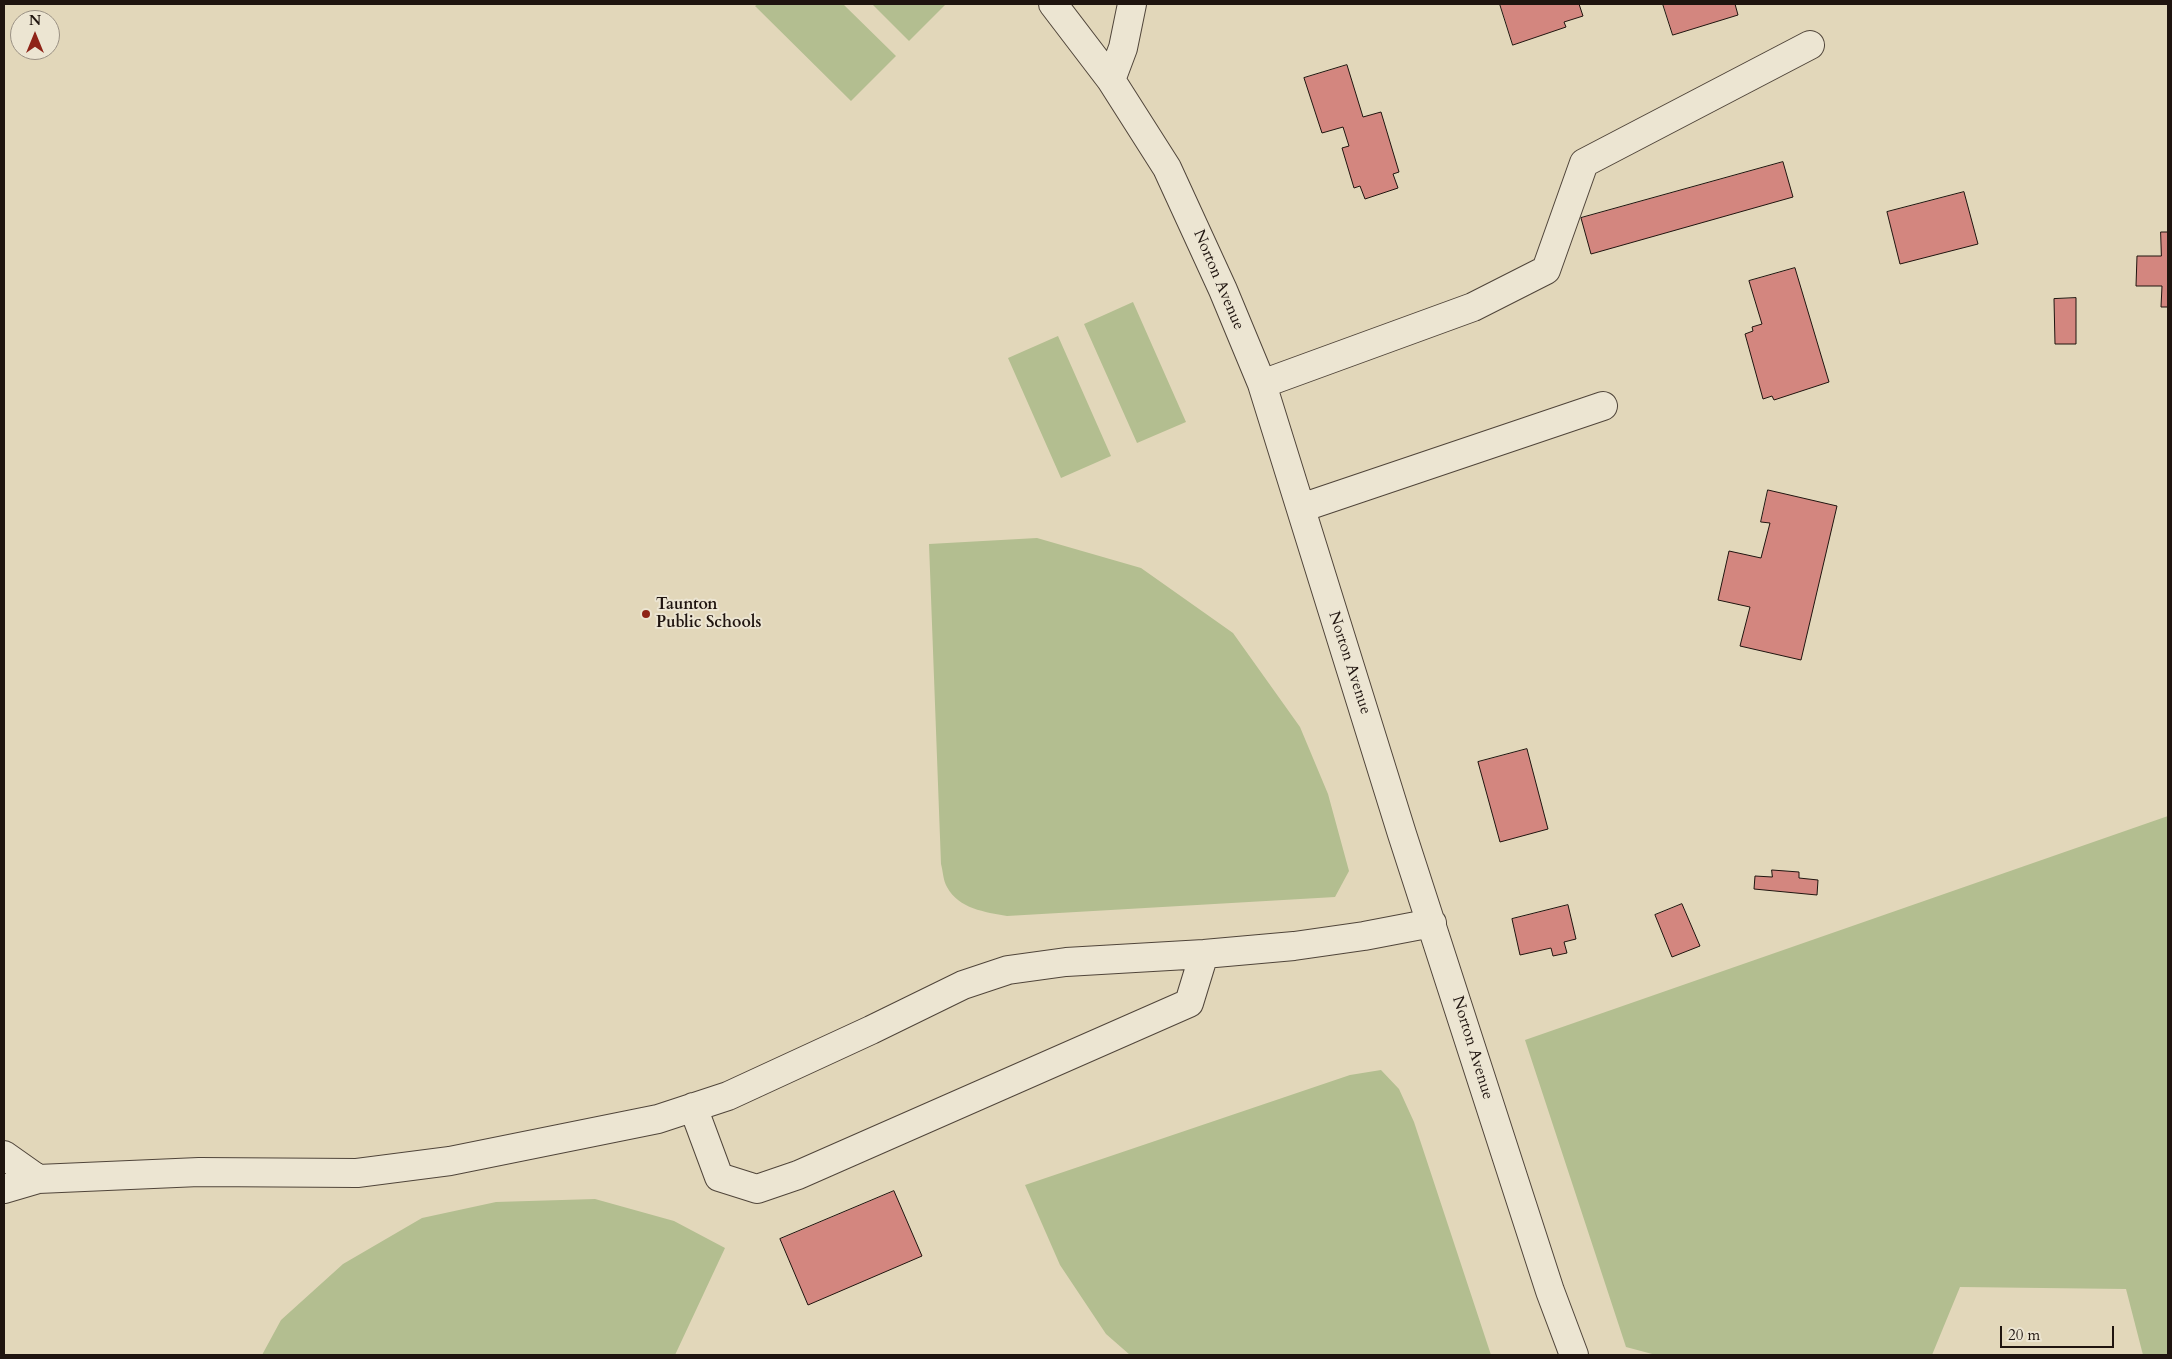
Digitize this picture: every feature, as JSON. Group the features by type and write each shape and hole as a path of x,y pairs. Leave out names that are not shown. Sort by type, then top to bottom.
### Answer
{"street":[{"name":"Norton Avenue","path":"1053,4 1111,80 1167,168 1185,203 1262,384 1402,834 1550,1291 1574,1355"},
{"path":"1111,80 1123,48 1132,4"},
{"path":"1262,384 1473,307 1546,270 1584,164 1810,45"},
{"path":"1301,508 1603,406"},
{"path":"4,1189 38,1179 199,1172 357,1173 450,1162 658,1119 728,1096 871,1030 962,985 1008,970 1066,962 1204,954 1294,946 1358,937 1432,922"},
{"path":"693,1107 719,1177 757,1189 798,1175 1190,1003 1204,954"},
{"path":"4,1155 38,1179"}],"green space":[{"path":"758,4 843,4 896,56 851,101 755,6"},
{"path":"872,4 946,4 909,41"},
{"path":"1133,302 1186,422 1137,443 1084,324"},
{"path":"1058,336 1111,456 1061,478 1008,358"},
{"path":"1037,538 1141,568 1233,633 1300,727 1328,794 1349,871 1335,897 1007,916 965,905 952,894 946,884 941,864 929,544"},
{"path":"2168,816 2168,1355 2143,1355 2126,1289 1960,1287 1932,1355 1656,1355 1626,1347 1525,1040"},
{"path":"1381,1070 1399,1089 1414,1122 1491,1355 1130,1355 1106,1334 1060,1265 1025,1185 1350,1075"},
{"path":"595,1199 674,1221 725,1248 675,1355 262,1355 281,1320 343,1264 422,1218 496,1202"}],"building":[{"path":"1500,4 1579,4 1583,16 1564,22 1566,27 1513,45"},
{"path":"1663,4 1735,4 1738,15 1673,35"},
{"path":"1347,65 1363,117 1381,112 1399,172 1393,174 1398,188 1365,199 1360,186 1354,188 1342,148 1349,146 1343,127 1322,133 1304,78"},
{"path":"1783,162 1793,197 1591,254 1581,218"},
{"path":"1964,192 1978,244 1900,264 1887,212"},
{"path":"2161,232 2168,232 2168,307 2161,307 2162,286 2136,286 2137,256 2161,256"},
{"path":"1795,268 1829,382 1774,400 1772,396 1763,399 1745,334 1753,331 1752,327 1762,324 1749,281"},
{"path":"2076,298 2076,344 2055,344 2054,299"},
{"path":"1768,490 1837,506 1801,660 1740,646 1750,607 1718,600 1729,551 1761,558 1770,523 1761,522"},
{"path":"1527,749 1548,829 1500,842 1478,762"},
{"path":"1772,870 1799,872 1799,878 1818,880 1817,895 1754,889 1755,876 1772,877"},
{"path":"1682,904 1700,946 1672,957 1655,915"},
{"path":"1568,905 1576,939 1564,942 1567,953 1553,956 1551,948 1520,955 1512,919"},
{"path":"894,1191 922,1256 808,1305 780,1239"}],"place":[{"name":"Taunton Public Schools","path":"646,614"}]}
